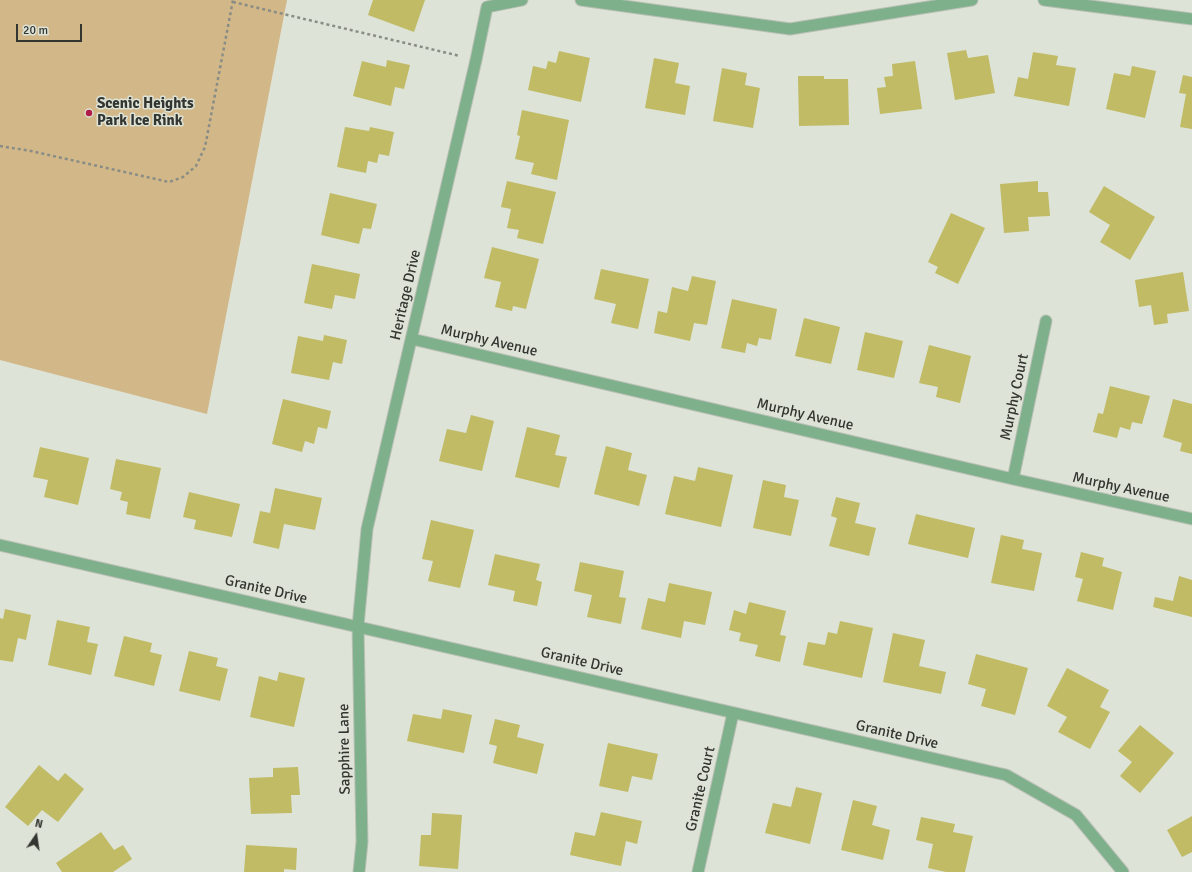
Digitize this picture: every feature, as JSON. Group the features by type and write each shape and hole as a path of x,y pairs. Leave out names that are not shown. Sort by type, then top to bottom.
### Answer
{"street":[{"name":"Heritage Drive","path":"358,626 367,529 412,339 487,7 522,0"},
{"path":"581,0 790,29 972,0"},
{"path":"1044,0 1192,19"},
{"name":"Murphy Court","path":"1014,479 1046,321"},
{"name":"Murphy Avenue","path":"412,339 1192,519"},
{"name":"Granite Drive","path":"0,545 1006,775 1076,815 1123,872"},
{"name":"Sapphire Lane","path":"358,626 362,842 359,872"},
{"name":"Granite Court","path":"698,872 733,713"}],"path":[{"path":"0,146 169,182 183,177 196,166 205,147 233,1 476,60"}],"shaded area":[{"path":"0,0 287,0 207,414 0,360"}],"building":[{"path":"373,0 425,0 414,32 368,15"},
{"path":"966,50 968,58 988,55 995,93 955,100 947,53"},
{"path":"559,51 590,58 581,102 528,90 533,66 546,69 548,61 556,63"},
{"path":"1033,52 1058,56 1056,65 1076,68 1069,106 1014,96 1018,77 1028,79"},
{"path":"654,58 679,63 675,83 690,86 685,115 645,108"},
{"path":"387,60 410,65 404,89 395,87 391,106 353,96 362,61 386,67"},
{"path":"915,61 922,109 880,114 877,88 886,87 884,77 893,76 892,64"},
{"path":"1132,66 1156,71 1145,118 1106,109 1114,73 1130,76"},
{"path":"722,68 747,73 745,85 760,88 753,128 713,121"},
{"path":"1183,75 1192,77 1192,129 1180,127 1186,94 1179,93"},
{"path":"798,76 824,76 824,79 848,79 849,125 799,126"},
{"path":"522,110 569,120 557,180 531,174 534,163 515,159 520,136 517,135"},
{"path":"345,127 369,131 370,127 394,132 389,156 379,154 377,163 368,161 366,173 337,167"},
{"path":"507,181 556,192 543,244 517,238 519,230 507,228 511,209 501,207"},
{"path":"1038,181 1038,192 1048,192 1050,216 1028,217 1029,231 1004,233 1000,184"},
{"path":"1104,186 1155,217 1130,260 1100,242 1110,225 1089,212"},
{"path":"330,193 377,204 371,229 363,228 359,244 321,235"},
{"path":"951,213 985,228 958,284 935,273 938,267 928,262"},
{"path":"492,247 539,259 526,309 513,306 512,311 495,307 501,282 484,278"},
{"path":"312,264 360,274 355,299 335,295 332,309 304,303"},
{"path":"601,269 649,279 638,329 611,323 616,304 594,299"},
{"path":"1183,272 1189,311 1167,314 1168,323 1154,325 1151,305 1139,307 1135,280"},
{"path":"692,276 716,281 707,325 694,323 690,341 654,333 658,311 667,313 672,287 688,291"},
{"path":"732,299 777,309 771,340 759,338 757,346 747,343 745,353 721,348"},
{"path":"804,318 840,327 831,364 795,356"},
{"path":"865,332 903,341 894,378 857,370"},
{"path":"324,335 347,340 342,364 333,362 329,380 291,373 298,336 323,341"},
{"path":"929,345 971,356 960,403 936,397 938,387 919,383"},
{"path":"1110,386 1150,396 1142,424 1132,422 1130,430 1120,427 1117,438 1093,432 1098,413 1103,414"},
{"path":"283,399 331,411 327,429 318,427 314,444 305,441 302,452 272,444"},
{"path":"1173,399 1192,404 1192,454 1180,451 1182,443 1163,437"},
{"path":"471,415 494,421 482,471 439,461 447,429 466,433"},
{"path":"527,427 560,435 555,455 567,457 559,488 515,477"},
{"path":"606,446 632,453 628,470 647,475 639,506 594,494"},
{"path":"40,447 89,458 78,505 44,497 48,480 33,477"},
{"path":"116,459 161,468 150,519 126,514 128,502 120,500 122,492 110,489"},
{"path":"698,467 733,475 721,527 665,514 674,476 695,481"},
{"path":"763,480 786,485 784,497 799,500 791,536 753,528"},
{"path":"275,488 322,498 315,530 284,524 279,549 253,543 260,511 270,513"},
{"path":"189,492 240,504 232,537 194,529 196,520 183,517"},
{"path":"836,497 860,503 855,523 876,528 869,556 829,546 837,518 831,516"},
{"path":"916,514 975,528 968,558 908,544"},
{"path":"431,520 474,530 460,588 428,581 433,561 422,559"},
{"path":"1001,535 1024,540 1022,549 1042,553 1034,591 991,583"},
{"path":"1081,552 1104,558 1102,566 1122,572 1113,610 1077,601 1083,579 1075,577"},
{"path":"495,554 540,564 536,580 542,582 537,606 513,601 515,591 488,585"},
{"path":"580,562 624,571 619,597 626,598 621,624 587,617 592,595 574,591"},
{"path":"1179,576 1192,580 1192,617 1153,607 1155,597 1173,601"},
{"path":"669,583 712,592 705,625 684,621 681,638 641,629 648,598 665,602"},
{"path":"749,602 786,611 780,635 786,636 780,662 755,656 758,645 739,641 741,633 729,630 734,610 746,614"},
{"path":"5,609 31,615 26,640 18,638 13,662 0,660 0,618 3,619"},
{"path":"57,620 90,627 87,642 98,644 91,675 48,665"},
{"path":"840,621 873,628 862,678 803,665 808,642 825,645 828,632 837,634"},
{"path":"893,633 925,640 919,666 946,672 941,694 883,682"},
{"path":"124,636 152,643 150,652 162,655 154,686 114,676"},
{"path":"189,651 218,658 216,666 228,669 220,701 179,691"},
{"path":"976,654 1028,668 1015,715 981,706 986,689 968,684"},
{"path":"1067,668 1109,690 1100,707 1110,712 1090,749 1058,732 1067,717 1047,706"},
{"path":"279,672 305,678 294,727 250,717 259,676 277,681"},
{"path":"443,709 472,715 464,753 407,741 413,714 441,719"},
{"path":"495,719 520,725 517,737 544,744 537,774 493,763 497,746 489,744"},
{"path":"1140,725 1174,753 1140,793 1120,776 1132,762 1118,751"},
{"path":"608,743 658,754 652,780 632,776 628,792 599,786"},
{"path":"39,765 58,781 65,773 84,789 58,822 42,810 28,826 5,807"},
{"path":"298,767 300,795 291,795 292,813 251,814 249,778 273,777 273,768"},
{"path":"796,787 822,793 810,844 765,833 773,803 791,807"},
{"path":"853,800 877,806 872,825 890,830 883,860 841,850"},
{"path":"601,812 642,821 637,844 626,841 621,866 570,855 575,832 595,836"},
{"path":"432,813 462,815 458,869 419,866 421,835 431,835"},
{"path":"1192,816 1192,852 1182,857 1167,830"},
{"path":"921,817 955,824 953,832 973,836 965,872 946,872 928,868 933,844 916,840"},
{"path":"101,832 114,850 123,845 132,859 113,872 62,872 56,863"},
{"path":"246,845 297,848 296,870 284,869 284,872 244,872"}],"place":[{"name":"Scenic Heights Park Ice Rink","path":"89,113"}]}
